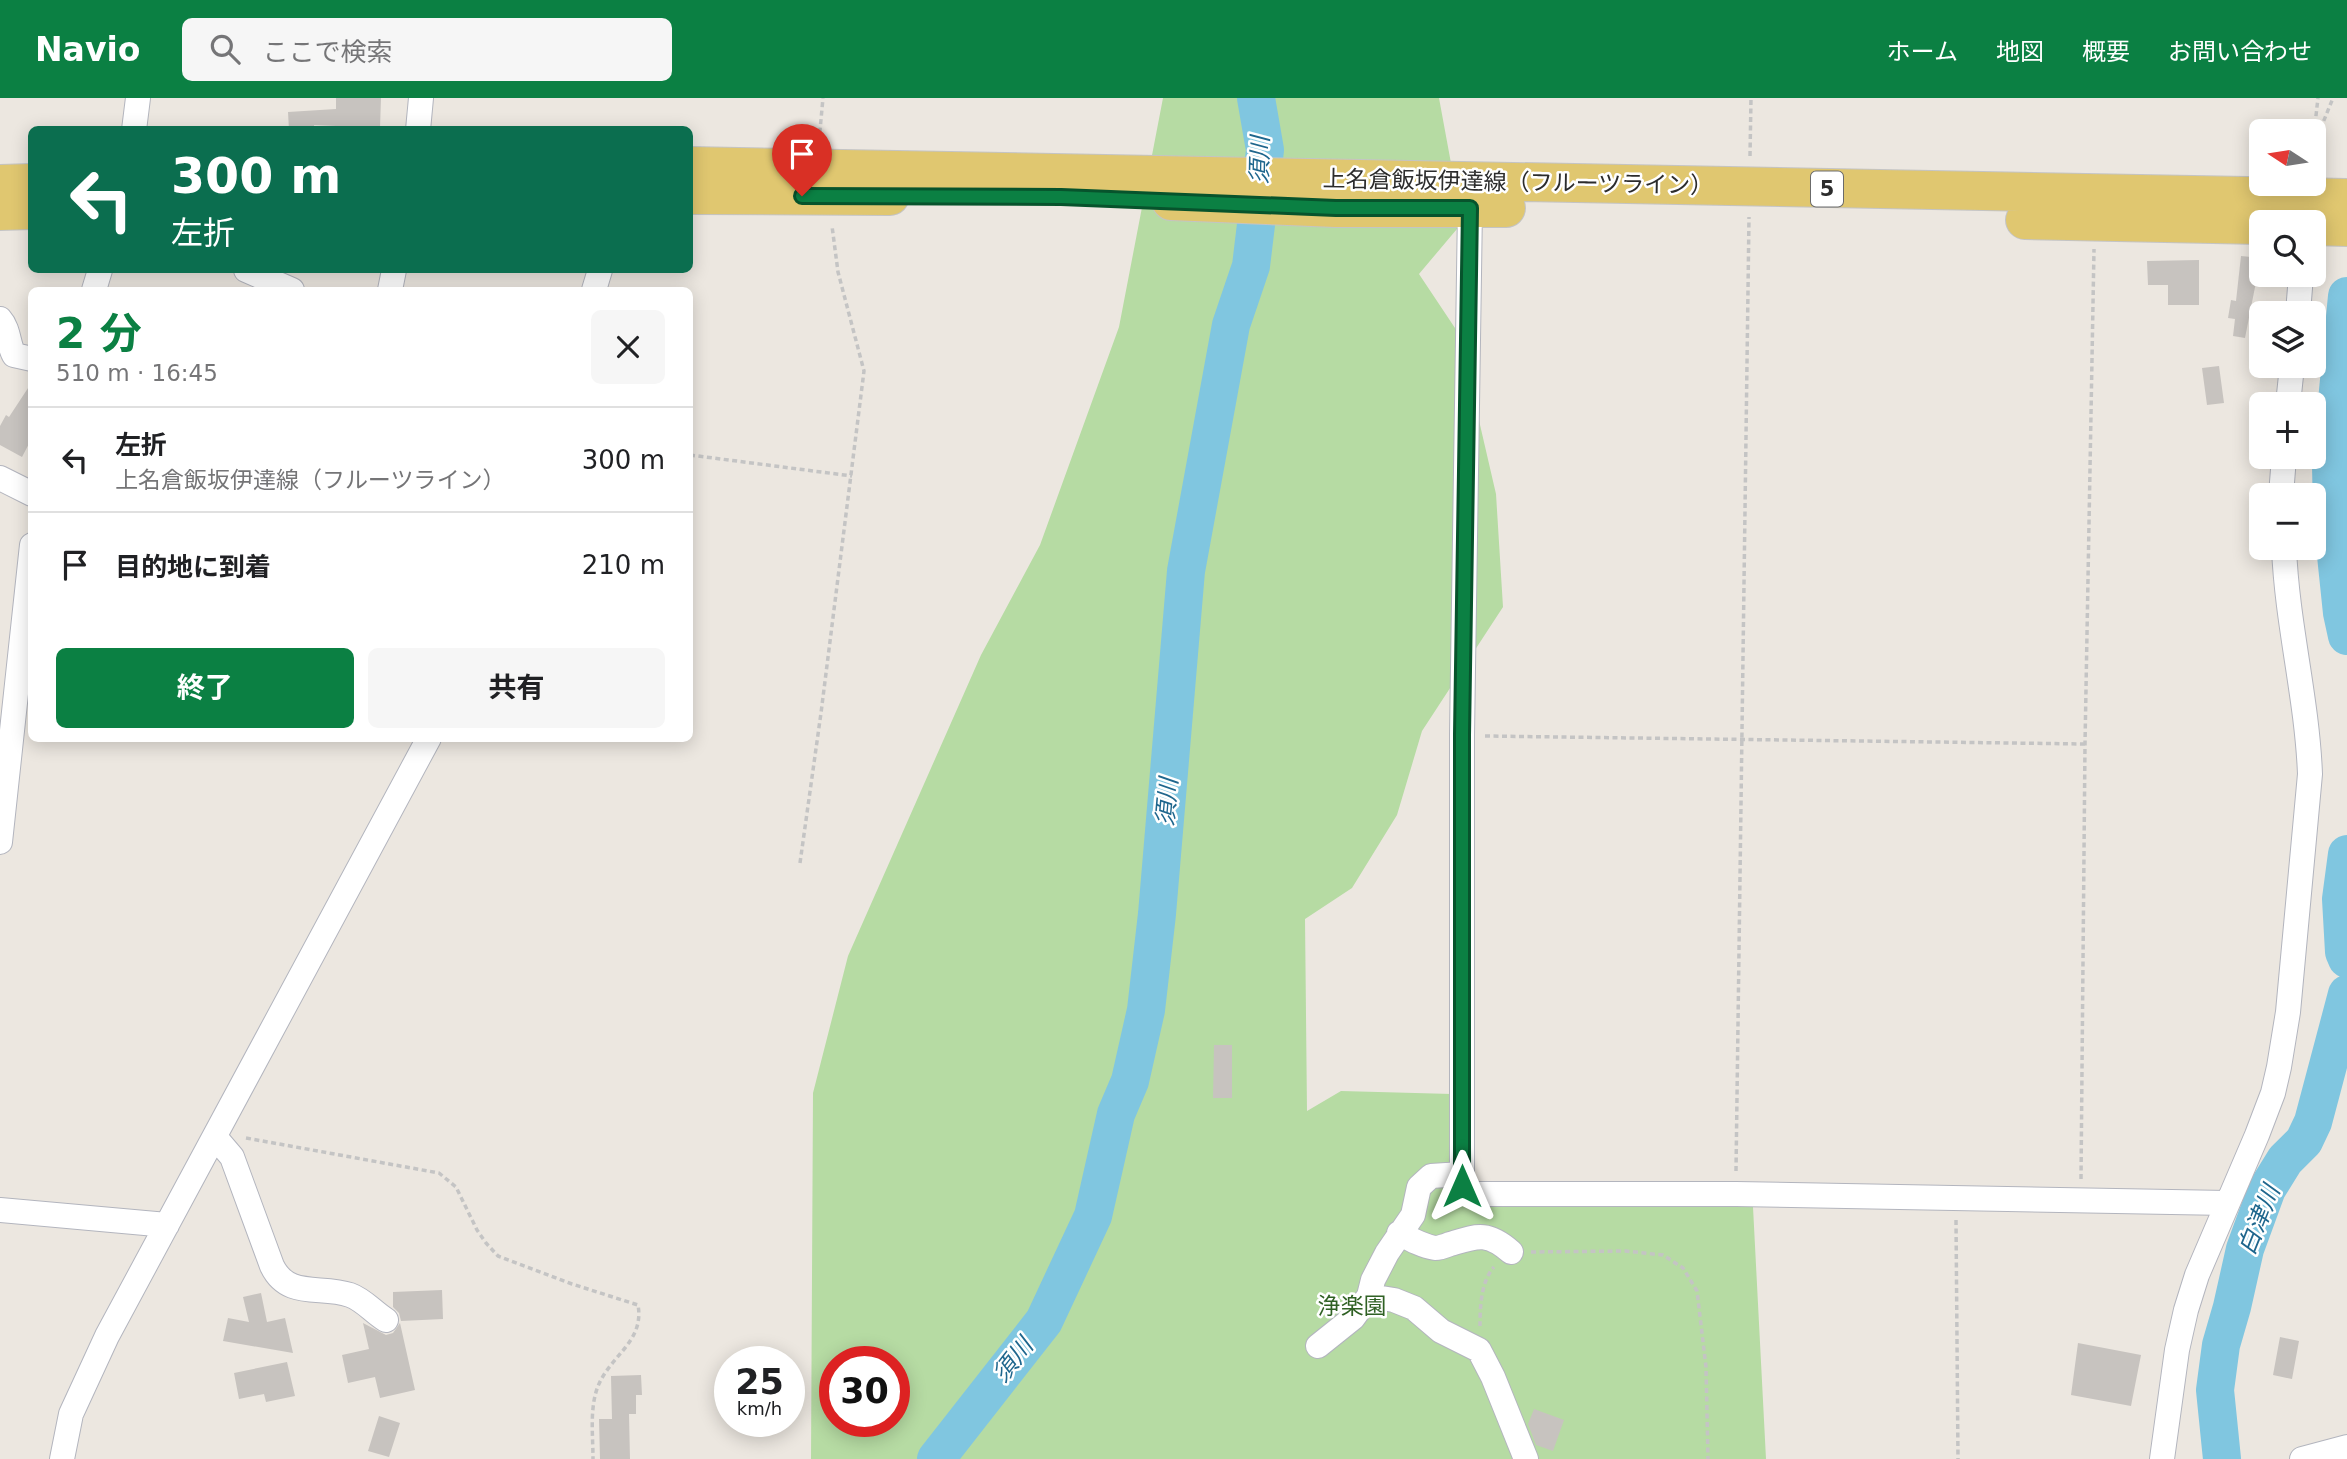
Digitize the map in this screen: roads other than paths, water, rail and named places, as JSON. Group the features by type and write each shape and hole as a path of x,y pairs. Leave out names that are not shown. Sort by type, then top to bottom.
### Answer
{"main road":[{"name":"上名倉飯坂伊達線（フルーツライン）","path":"693,166 823,182 2249,211"},
{"name":"上名倉飯坂伊達線（フルーツライン）","path":"693,195 823,182"},
{"path":"0,184 28,183"},
{"name":"上名倉飯坂伊達線（フルーツライン）","path":"1336,193 1470,208 1749,200 2094,221 2249,225"},
{"path":"0,211 28,210"}],"street":[{"path":"134,126 138,98"},
{"path":"418,126 421,98"},
{"path":"1470,208 1462,735 1462,1186 1474,1195 1736,1195 2227,1203"},
{"path":"253,273 285,287"},
{"path":"0,319 4,323 14,355 28,358"},
{"path":"0,478 28,492"},
{"path":"2162,1459 2177,1350 2186,1310 2197,1275 2273,1093 2287,1024 2308,805 2308,734 2290,623 2285,560"},
{"path":"0,842 28,582"},
{"path":"62,1459 71,1414 107,1336 427,742"},
{"path":"217,1134 232,1157 272,1266 282,1281 297,1287 348,1294 361,1300 386,1320"},
{"path":"1318,1346 1353,1318 1369,1296 1373,1280 1399,1233 1413,1215 1419,1187 1431,1176 1462,1174"},
{"path":"0,1210 167,1226"},
{"path":"1399,1233 1421,1244 1437,1248 1469,1237 1482,1236 1501,1243 1511,1251"},
{"path":"1369,1296 1394,1300 1414,1308 1441,1331 1479,1350 1493,1377 1526,1459"},
{"path":"2302,1459 2347,1447"}],"waterway":[{"name":"須川","path":"936,1459 1044,1321 1093,1216 1116,1114 1130,1081 1146,1010 1157,914 1186,571 1231,325 1251,266 1265,150 1256,98"},
{"name":"白津川","path":"2347,296 2331,464 2332,517 2347,636"},
{"name":"白津川","path":"2347,854 2341,899 2344,952 2347,959"},
{"name":"白津川","path":"2222,1459 2215,1390 2221,1345 2245,1249 2267,1189 2285,1160 2304,1141 2313,1122 2347,994"}],"park label":[{"name":"浄楽園","path":"1352,1306"}]}
